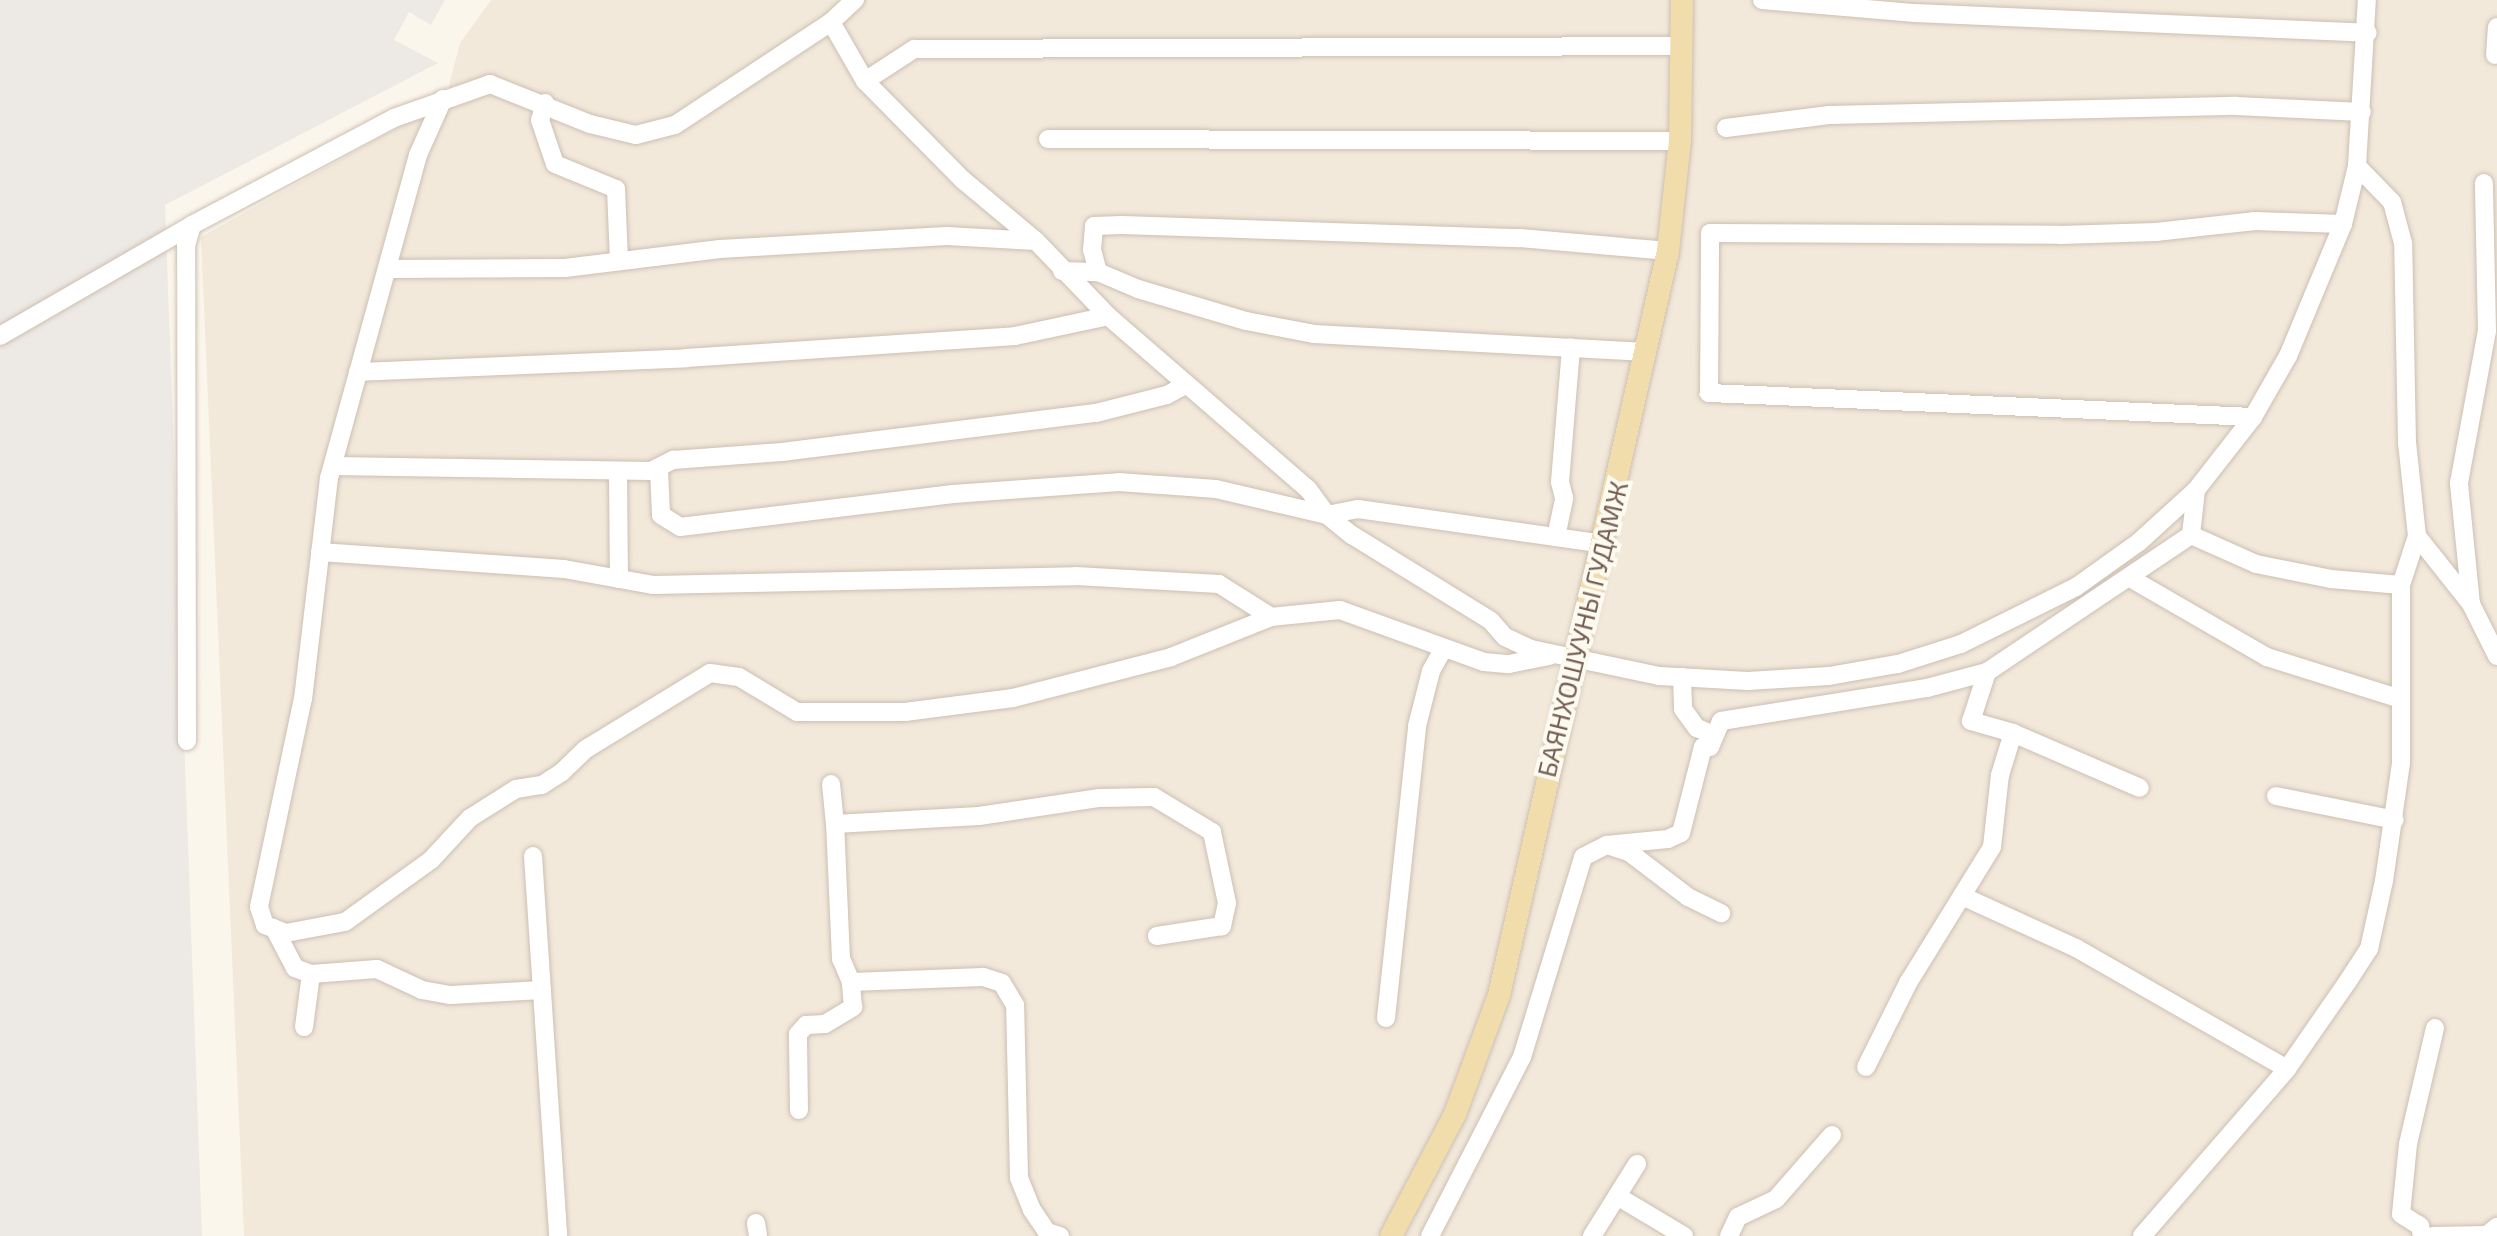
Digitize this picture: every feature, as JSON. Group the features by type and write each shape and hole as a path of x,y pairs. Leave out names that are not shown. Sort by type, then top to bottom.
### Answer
{"main road":[{"name":"БАЯНХОШУУНЫ ГУДАМЖ","path":"1391,1236 1455,1114 1499,995 1566,658 1604,544 1668,251 1680,141 1682,0"}],"street":[{"path":"0,336 192,225 394,118 490,84 545,103 590,124 636,135 675,125 831,22 855,0"},
{"path":"1762,0 1915,13 2368,33"},
{"path":"659,469 661,515 680,527 953,494 1119,482 1216,489 1327,515 1491,621 1505,637 1566,658 1682,677 1748,681 1829,676 1898,664 1961,644 2076,587 2139,542 2196,490 2253,417 2311,307 2343,224 2357,166 2368,33 2367,0"},
{"path":"831,22 865,81 963,180 1036,241 1108,316 1185,385 1308,489 1327,515"},
{"path":"2495,55 2497,27"},
{"path":"865,81 914,49 1683,46"},
{"path":"443,99 418,155 333,466 303,698 259,907 265,925 286,933 345,922 431,860 470,818 516,789 542,785 562,772 586,749 710,673 739,677 797,712 905,712 1013,698 1171,657 1271,617 1340,610 1442,651 1509,664 1566,658"},
{"path":"545,103 540,120 555,164 616,189 619,261"},
{"path":"1726,128 1861,114 2236,106 2362,112"},
{"path":"1048,139 1680,141"},
{"path":"2148,1233 2287,1069 2369,949 2395,820 2401,699 2401,585 2417,536 2407,443 2403,243 2392,202 2357,166"},
{"path":"2471,604 2459,483 2487,331 2484,183"},
{"path":"2253,417 1709,393 1710,233 2060,235 2156,232 2255,221 2343,224"},
{"path":"187,741 186,245 192,225"},
{"path":"1098,272 1092,250 1094,226 1520,238 1668,251"},
{"path":"387,269 565,268 720,249 947,236 1036,241"},
{"path":"1062,271 1098,272 1218,313 1314,334 1647,352"},
{"path":"358,372 485,370 1015,336 1108,316"},
{"path":"1556,537 1564,498 1560,482 1571,347"},
{"path":"333,466 618,472 659,469 673,460 782,452 1096,413 1167,395 1185,385"},
{"path":"618,472 619,579"},
{"path":"1430,1236 1522,1057 1583,857 1607,845 1668,839 1681,833 1703,747 1710,747 1712,734 1728,717 1927,688 1987,672 2191,535 2196,490"},
{"path":"1327,515 1358,509 1604,544"},
{"path":"2191,535 2256,564 2331,579 2401,585"},
{"path":"2417,536 2471,604 2495,649"},
{"path":"320,552 564,569 653,585 1076,576 1219,584 1271,617"},
{"path":"2130,578 2248,648 2401,699"},
{"path":"1386,1018 1417,726 1442,651"},
{"path":"1987,672 1971,721 2013,733 2140,788"},
{"path":"1682,677 1683,709 1697,728 1712,734"},
{"path":"1866,1067 1908,983 1992,847 2000,775 2013,733"},
{"path":"799,1110 798,1034 806,1025 825,1024 853,1007 851,982 841,959 831,784"},
{"path":"2276,796 2395,820"},
{"path":"835,824 979,816 1100,798 1154,797 1212,832 1227,903 1222,926 1157,936"},
{"path":"1607,845 1629,852 1688,897 1721,913"},
{"path":"533,856 558,1236"},
{"path":"1962,896 2076,948 2287,1069"},
{"path":"274,928 295,968 311,974 377,969 422,990 451,995 542,990"},
{"path":"304,1027 311,974"},
{"path":"851,982 965,975 1002,983 1015,1005 1019,1177 1050,1235"},
{"path":"2422,1236 2420,1226 2401,1214 2408,1144 2435,1028"},
{"path":"1729,1236 1738,1217 1776,1199 1832,1135"},
{"path":"1592,1236 1637,1164"},
{"path":"1617,1196 1684,1236"},
{"path":"2433,1236 2487,1235 2497,1227"}],"shaded area":[{"path":"0,0 445,0 431,25 409,12 394,40 438,63 165,205 202,1236 0,1236"},
{"path":"491,0 2497,0 2497,1236 244,1236 201,237 445,101 460,43"}]}
